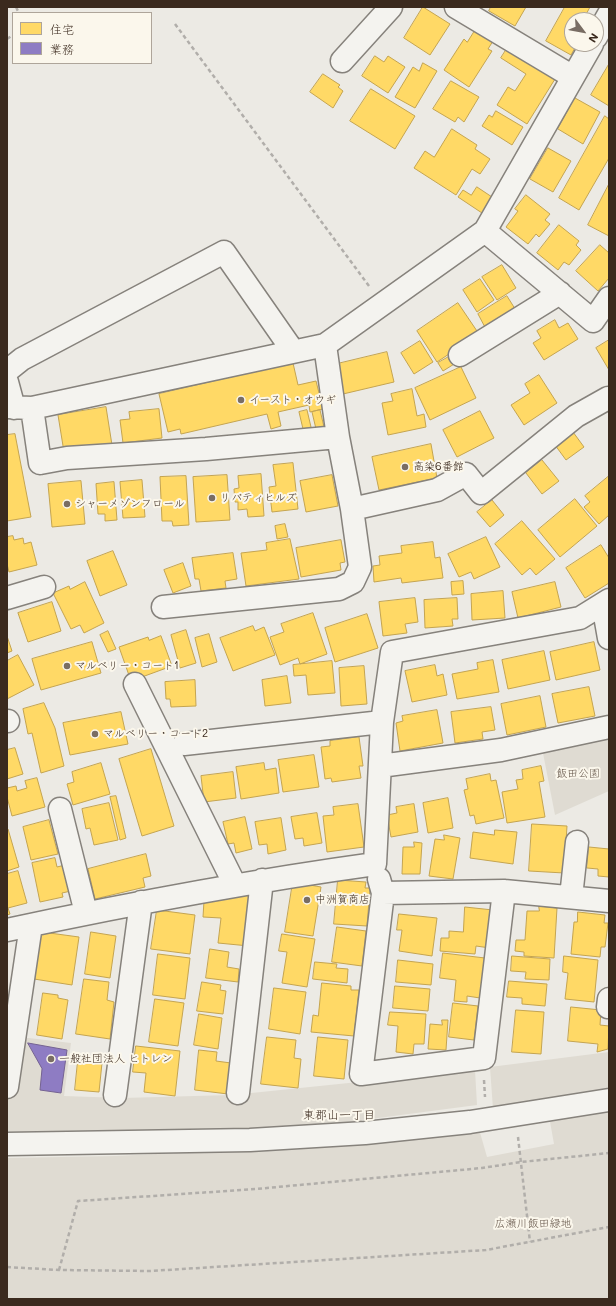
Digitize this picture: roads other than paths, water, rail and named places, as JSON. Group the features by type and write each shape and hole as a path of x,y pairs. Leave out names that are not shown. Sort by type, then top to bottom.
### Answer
{"street":[{"path":"342,61 391,7"},
{"path":"456,7 573,77"},
{"path":"604,23 609,14"},
{"path":"18,408 325,345 485,231 587,52"},
{"path":"485,231 593,321 609,298"},
{"path":"7,371 22,359 224,252 293,351"},
{"path":"460,355 560,293"},
{"path":"163,607 339,589 353,582 360,567 352,509 338,437 325,345"},
{"path":"7,382 40,463 66,458 206,449 338,437"},
{"path":"352,509 437,490 466,474 481,493 576,416 608,398"},
{"path":"7,598 44,588"},
{"path":"504,891 484,1058 361,1074 383,892 375,864 382,722 392,652 580,618 606,602 609,638"},
{"path":"135,684 235,885"},
{"path":"184,744 382,722"},
{"path":"380,766 501,750 609,727"},
{"path":"60,809 86,913"},
{"path":"571,897 578,842"},
{"path":"7,930 141,902 262,880 375,864"},
{"path":"238,1093 262,880"},
{"path":"383,892 504,891 609,901"},
{"path":"115,1095 141,902"},
{"path":"7,1087 31,925"},
{"path":"7,1144 250,1140 364,1133 470,1122 609,1100"}],"place":[{"name":"イースト・オウギ","path":"241,400"},
{"name":"高染6番館","path":"405,467"},
{"name":"リバティヒルズ","path":"212,498"},
{"name":"シャーメゾンフロール","path":"67,504"},
{"name":"マルベリー・コート1","path":"67,666"},
{"name":"マルベリー・コート2","path":"95,734"},
{"name":"中洲賀商店","path":"307,900"},
{"name":"一般社団法人 ヒトレン","path":"51,1059"}],"district":[{"name":"東郡山一丁目","path":"339,1115"}],"park label":[{"name":"飯田公園","path":"578,774"},
{"name":"広瀬川飯田緑地","path":"533,1224"}]}
